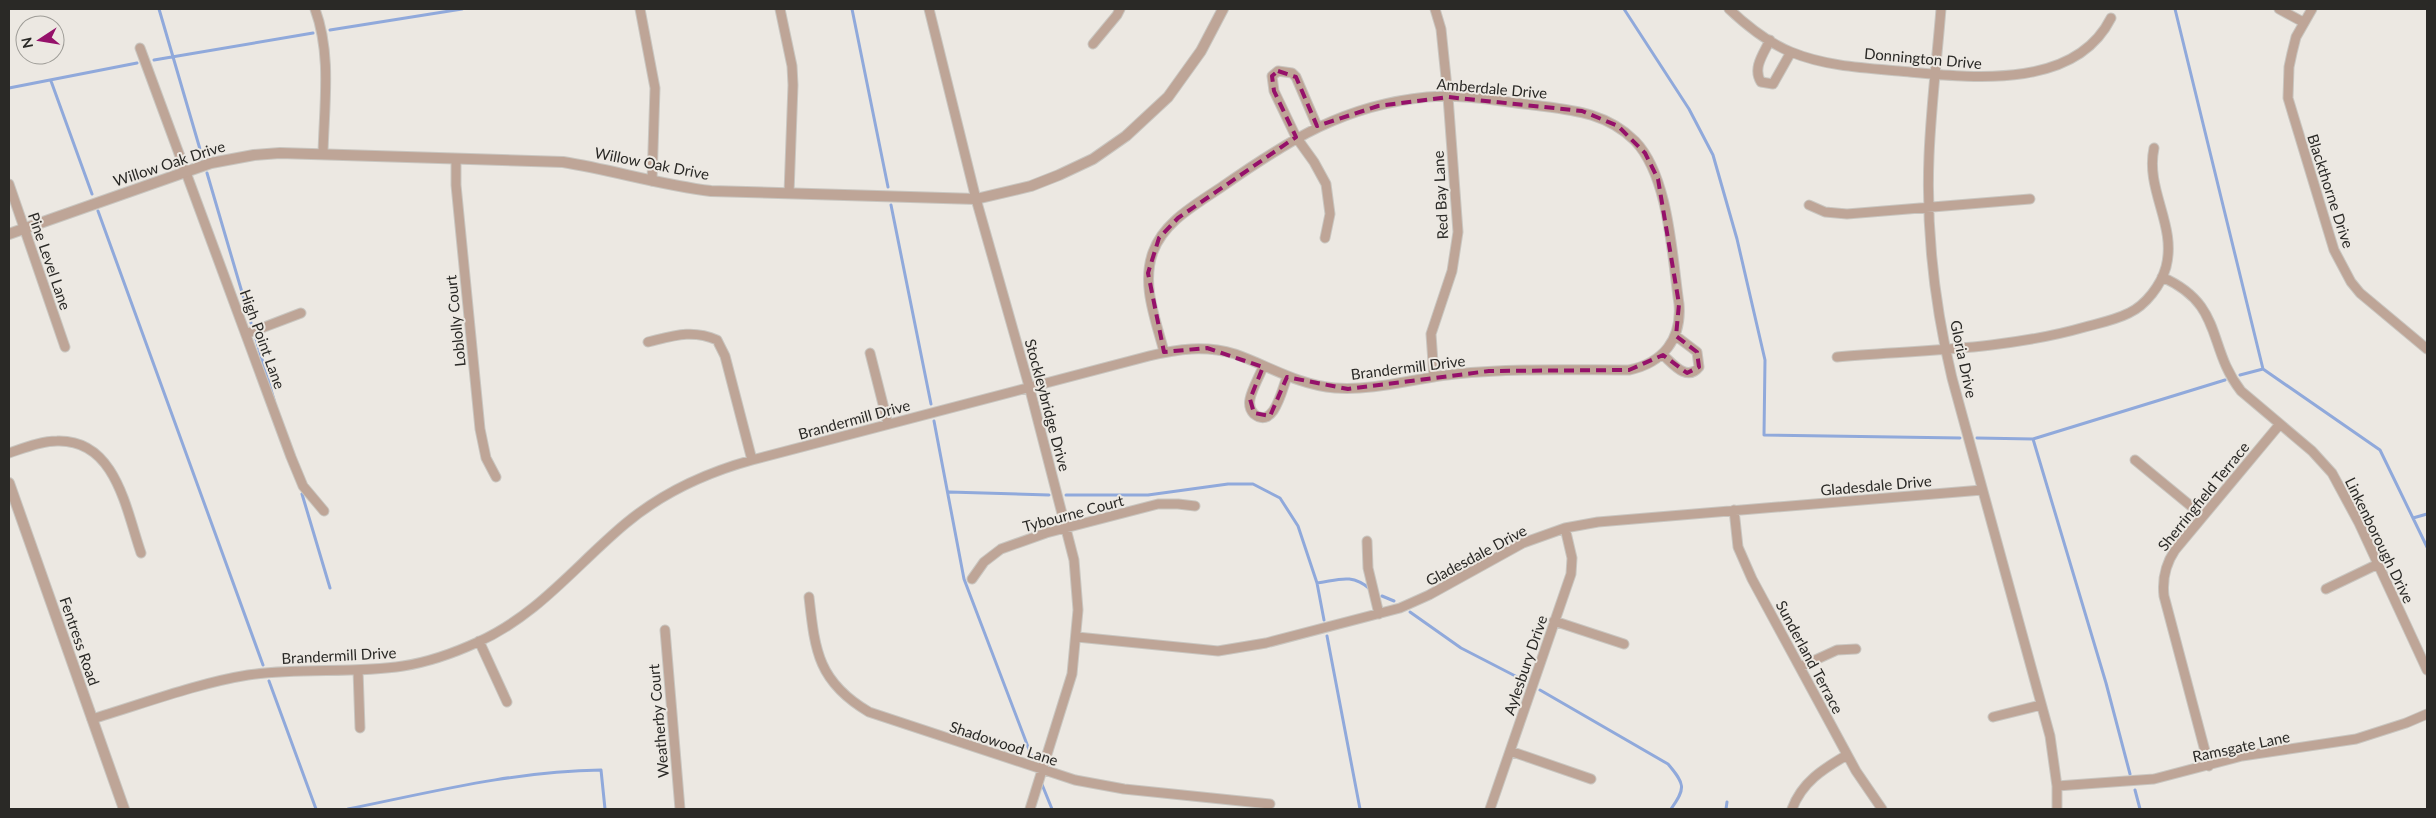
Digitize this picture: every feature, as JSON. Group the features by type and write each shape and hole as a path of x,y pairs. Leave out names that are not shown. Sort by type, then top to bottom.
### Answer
{"street":[{"path":"315,9 326,60 323,154"},
{"path":"640,9 654,88 652,181"},
{"path":"780,9 792,66 793,85 789,193"},
{"name":"Stockleybridge Drive","path":"929,9 976,198 1029,386 1074,560 1077,593 1077,637 1072,674 1030,809"},
{"path":"1092,44 1120,9"},
{"name":"Willow Oak Drive","path":"9,234 186,171 211,163 254,155 323,154 563,162 591,166 652,181 711,191 976,198 1030,186 1059,176 1092,160 1126,136 1168,97 1186,74 1223,9"},
{"name":"Red Bay Lane","path":"1434,377 1431,334 1452,271 1458,232 1441,29 1435,9"},
{"name":"Donnington Drive","path":"1729,9 1770,40 1791,52 1841,66 1997,77 2049,67 2074,56 2095,43 2111,18"},
{"name":"Gloria Drive","path":"1941,9 1929,158 1934,270 1945,348 1982,490 2042,705 2051,743 2057,786 2057,809"},
{"path":"2279,9 2303,22"},
{"name":"Blackthorne Drive","path":"2312,9 2303,22 2296,38 2289,67 2288,98 2334,250 2351,282 2360,293 2427,349"},
{"path":"1770,40 1758,68 1758,77 1761,82 1773,84 1791,52"},
{"name":"High Point Lane","path":"140,48 303,486 324,511"},
{"path":"1317,126 1296,77 1292,73 1278,71 1272,76 1274,91 1296,137 1314,162 1327,189 1330,214 1325,238"},
{"name":"Amberdale Drive","path":"1164,352 1148,285 1148,273 1153,252 1159,238 1168,227 1192,207 1296,137 1317,126 1378,106 1428,97 1448,97 1582,111 1604,119 1635,141 1653,166 1661,191 1679,304 1679,324 1676,336 1670,347"},
{"path":"1837,357 2013,342 2048,336 2118,318 2130,312 2152,294 2162,277 2168,253 2168,238 2152,180 2151,165 2154,148"},
{"name":"Loblolly Court","path":"456,159 456,185 480,428 486,458 496,477"},
{"name":"Pine Level Lane","path":"9,184 65,347"},
{"path":"1809,205 1839,214 2030,199"},
{"name":"Linkenborough Drive","path":"2162,277 2184,288 2204,308 2235,383 2312,451 2332,473 2345,493 2427,670"},
{"path":"246,334 301,313"},
{"path":"648,342 682,334 703,334 717,340 725,356 752,460"},
{"path":"1663,355 1680,370 1687,373 1693,372 1699,367 1697,352 1676,336"},
{"name":"Brandermill Drive","path":"92,719 246,676 308,670 358,670 421,662 447,655 479,641 528,613 644,509 672,491 701,477 752,460 1164,352 1185,348 1207,348 1235,354 1304,383 1348,389 1489,371 1629,370 1642,368 1663,355 1670,347"},
{"path":"870,353 888,424"},
{"path":"1263,367 1250,399 1250,407 1254,413 1262,417 1270,416 1274,410 1287,377"},
{"name":"Sherringfield Terrace","path":"2209,766 2164,596 2163,586 2169,560 2280,424"},
{"path":"9,453 56,441 72,441 104,459 112,472 141,553"},
{"path":"2136,460 2203,516"},
{"name":"Fentress Road","path":"9,483 124,809"},
{"name":"Gladesdale Drive","path":"1077,637 1218,651 1266,643 1379,614 1414,602 1498,555 1523,543 1565,528 1598,522 1982,490"},
{"name":"Tybourne Court","path":"972,579 984,562 1001,549 1046,533 1158,504 1195,506"},
{"name":"Sunderland Terrace","path":"1734,510 1741,555 1847,755 1882,809"},
{"name":"Aylesbury Drive","path":"1490,809 1571,574 1572,558 1565,528"},
{"path":"1367,541 1368,568 1379,614"},
{"path":"2326,589 2378,564"},
{"name":"Shadowood Lane","path":"809,597 817,654 829,677 846,697 869,712 1042,771 1074,780 1124,789 1270,804"},
{"path":"1554,621 1624,644"},
{"name":"Weatherby Court","path":"665,630 680,809"},
{"path":"479,641 507,702"},
{"path":"1800,667 1831,652 1856,649"},
{"path":"358,670 360,728"},
{"path":"1993,717 2042,705"},
{"name":"Ramsgate Lane","path":"2057,786 2154,779 2242,756 2356,738 2383,731 2427,714"},
{"path":"1510,751 1591,779"},
{"path":"1792,809 1802,789 1813,777 1847,755"}],"highlighted area":[{"path":"1278,71 1296,77 1317,126 1378,106 1448,97 1582,111 1618,126 1645,153 1658,179 1679,304 1676,336 1697,352 1699,367 1687,373 1663,355 1629,370 1489,371 1348,389 1287,377 1270,416 1254,413 1250,399 1263,367 1207,348 1164,352 1148,273 1159,238 1178,218 1296,137 1274,91 1272,76"}],"waterway":[{"path":"159,9 202,156"},
{"path":"330,30 462,9"},
{"path":"852,9 888,187"},
{"path":"1624,9 1689,109 1713,155 1737,239 1765,360 1764,435 1960,438"},
{"path":"2175,9 2263,369 2380,450 2427,547"},
{"path":"154,60 313,33"},
{"path":"9,88 137,63"},
{"path":"51,81 92,194"},
{"path":"207,173 251,323"},
{"path":"891,205 931,404"},
{"path":"98,211 263,665"},
{"path":"256,339 274,400"},
{"path":"2240,375 2263,369"},
{"path":"1977,438 2033,439 2225,380"},
{"path":"934,421 964,579 1033,760"},
{"path":"2033,439 2106,683 2130,774"},
{"path":"1066,495 1148,495 1228,484 1253,484 1280,498 1298,526 1317,583 1324,620"},
{"path":"949,492 1049,495"},
{"path":"302,494 330,588"},
{"path":"2413,518 2427,514"},
{"path":"1317,583 1338,579 1351,579 1370,589"},
{"path":"1382,596 1394,601"},
{"path":"1410,612 1461,648 1525,681"},
{"path":"1327,636 1360,809"},
{"path":"269,681 316,809"},
{"path":"1540,690 1668,764 1678,777 1681,786 1679,796 1671,809"},
{"path":"348,809 505,778 569,771 601,770 605,809"},
{"path":"1041,782 1052,809"},
{"path":"2135,790 2140,809"},
{"path":"1726,809 1727,802"}]}
